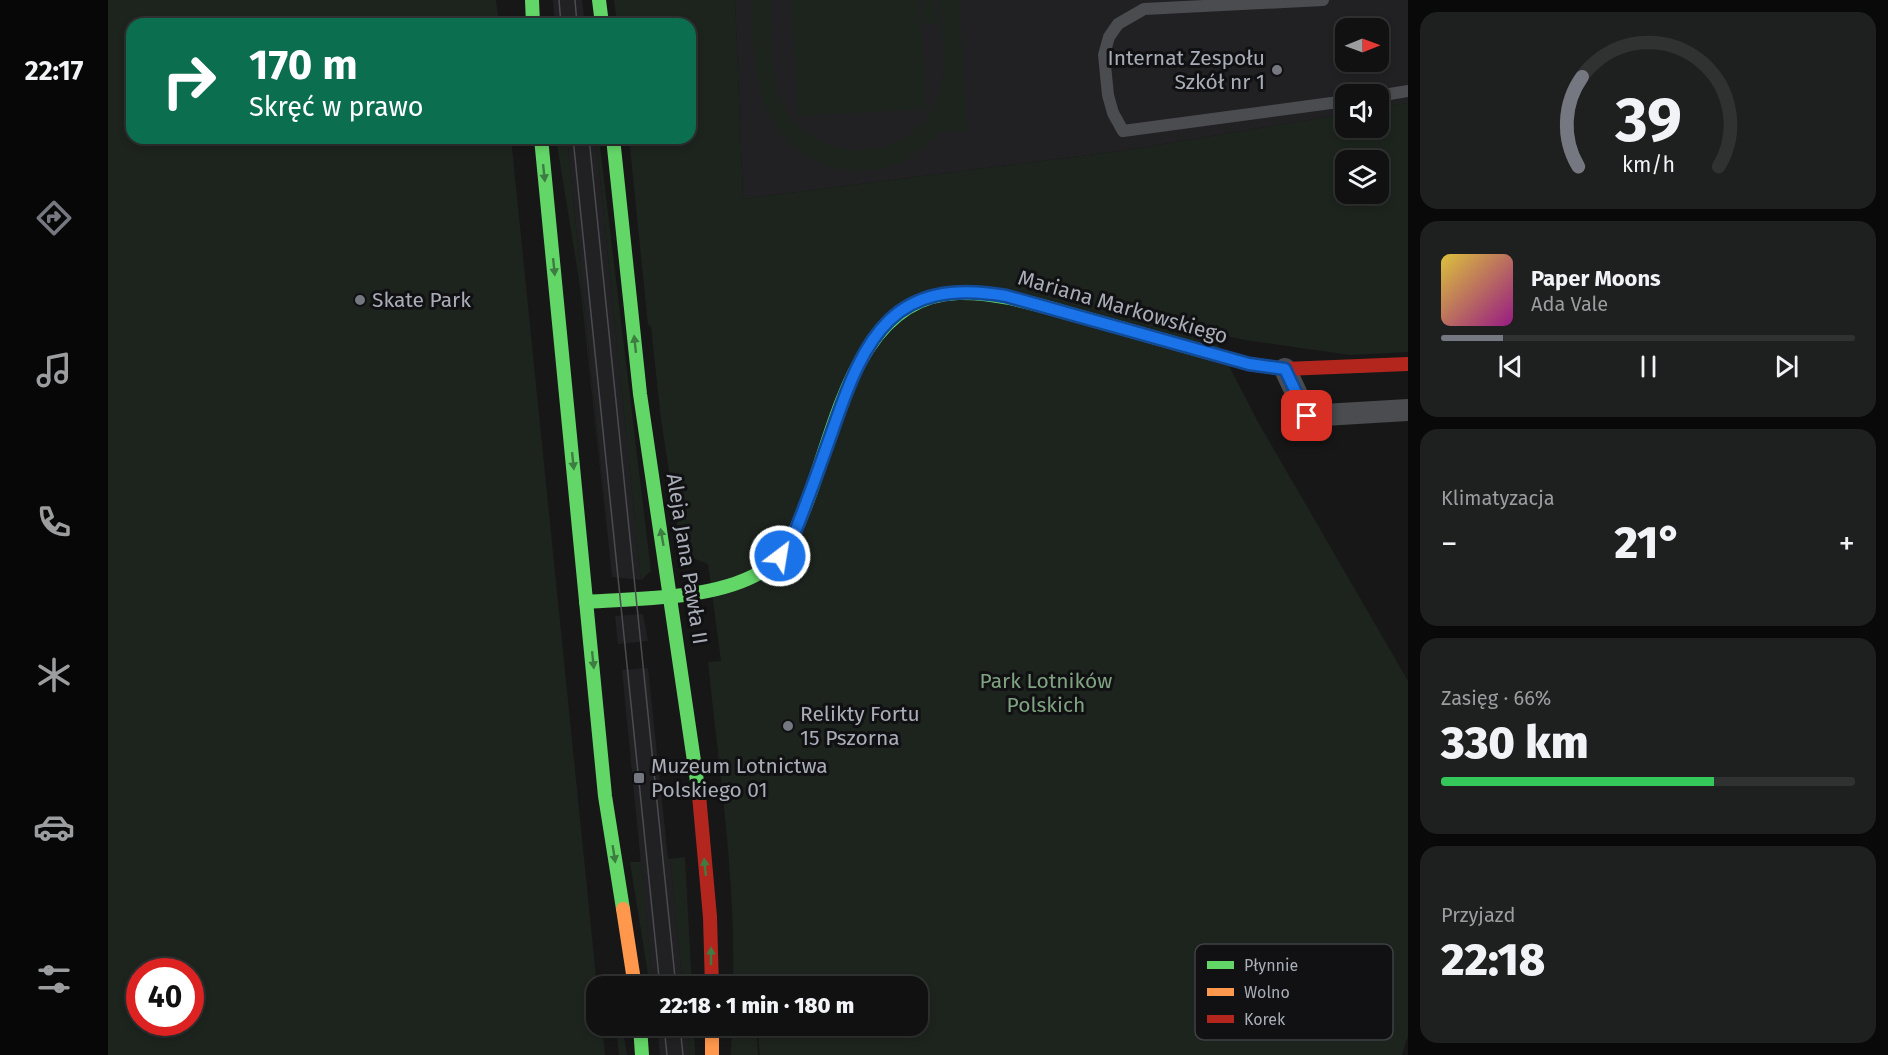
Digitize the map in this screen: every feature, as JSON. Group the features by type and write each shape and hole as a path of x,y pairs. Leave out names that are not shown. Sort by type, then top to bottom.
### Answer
{"main road":[{"path":"532,0 533,18"},
{"path":"599,0 601,18"},
{"path":"542,144 605,796 633,976"},
{"name":"Aleja Jana Pawła II","path":"614,144 639,390 684,673 711,925 712,976"},
{"name":"Mariana Markowskiego","path":"586,602 672,594 747,579 769,567 793,537 842,404 866,347 894,316 913,303 931,296 968,291 1006,296 1249,364 1285,369 1408,364"},
{"path":"641,1036 642,1055"},
{"path":"712,1036 712,1055"}],"street":[{"path":"1285,369 1307,416 1408,410"}],"lane":[{"path":"1323,0 1144,9 1118,24 1109,37 1104,55 1108,95 1113,113 1123,131 1335,102"},
{"path":"1389,94 1408,91"}],"shaded area":[{"path":"553,0 582,0 584,18 554,18"},
{"path":"735,0 1408,0 1408,103 1389,106 1389,84 1335,84 1335,116 1128,150 743,199"},
{"path":"568,144 597,144 641,580 612,577"},
{"path":"643,614 648,641 618,644 615,616"},
{"path":"648,668 682,976 652,976 622,670"},
{"path":"658,1036 688,1036 690,1055 660,1055"}],"green space":[{"path":"108,0 496,0 498,18 126,18 126,144 512,144 596,976 586,976 586,1036 603,1036 605,1055 108,1055"},
{"name":"Park Lotników Polskich","path":"614,0 735,0 743,199 1128,150 1335,116 1335,138 1389,138 1389,106 1408,103 1408,352 1350,355 1212,333 1258,422 1408,681 1408,1036 1402,1055 760,1055 758,1036 928,1036 928,976 733,976 729,865 708,662 721,661 708,564 690,557 680,541 661,420 651,326 648,325 630,144 696,144 696,18 616,18"},
{"path":"751,0 771,0 772,51 777,89 795,122 814,138 836,147 859,150 883,147 905,137 923,122 937,100 943,76 939,0 959,0 967,132 942,133 909,158 877,170 840,169 814,160 793,147 778,130 767,112 756,69"},
{"path":"791,0 920,0 926,109 798,116"},
{"path":"923,0 936,0 937,24 924,25"},
{"path":"557,144 568,144 611,571 581,292"},
{"path":"597,144 600,144 651,571 641,580"},
{"path":"685,857 691,976 682,976 670,859"},
{"path":"630,862 641,862 652,976 648,976"},
{"path":"617,1036 624,1036 627,1055 619,1055"},
{"path":"688,1036 694,1036 695,1055 690,1055"},
{"path":"732,1036 757,1036 758,1055 731,1055"}],"tram line":[{"path":"559,0 560,18"},
{"path":"575,0 576,18"},
{"path":"574,144 659,976"},
{"path":"590,144 675,976"},
{"path":"665,1036 667,1055"},
{"path":"681,1036 683,1055"}],"traffic: fast":[{"path":"532,0 533,18"},
{"path":"599,0 601,18"},
{"path":"542,144 605,796 623,909"},
{"path":"614,144 640,394 699,795"},
{"path":"586,602 655,598 704,592 749,578 774,563 785,550 797,527 838,410 853,375 871,344 894,318 923,300 958,293 1003,297 1213,354"},
{"path":"641,1036 642,1055"}],"traffic: slow":[{"path":"623,909 633,976"},
{"path":"712,1036 712,1055"}],"traffic: jam":[{"path":"1213,354 1249,364 1285,369 1408,364"},
{"path":"699,795 710,917 712,976"}],"place":[{"name":"Internat Zespołu Szkół nr 1","path":"1277,70"},
{"name":"Skate Park","path":"360,300"},
{"name":"Relikty Fortu 15 Pszorna","path":"788,726"},
{"name":"Muzeum Lotnictwa Polskiego 01","path":"639,778"}],"route":[{"path":"780,556 793,537 842,404 866,347 878,331 894,316 913,303 931,296 947,292 987,292 1249,364 1285,369 1307,416"}]}
